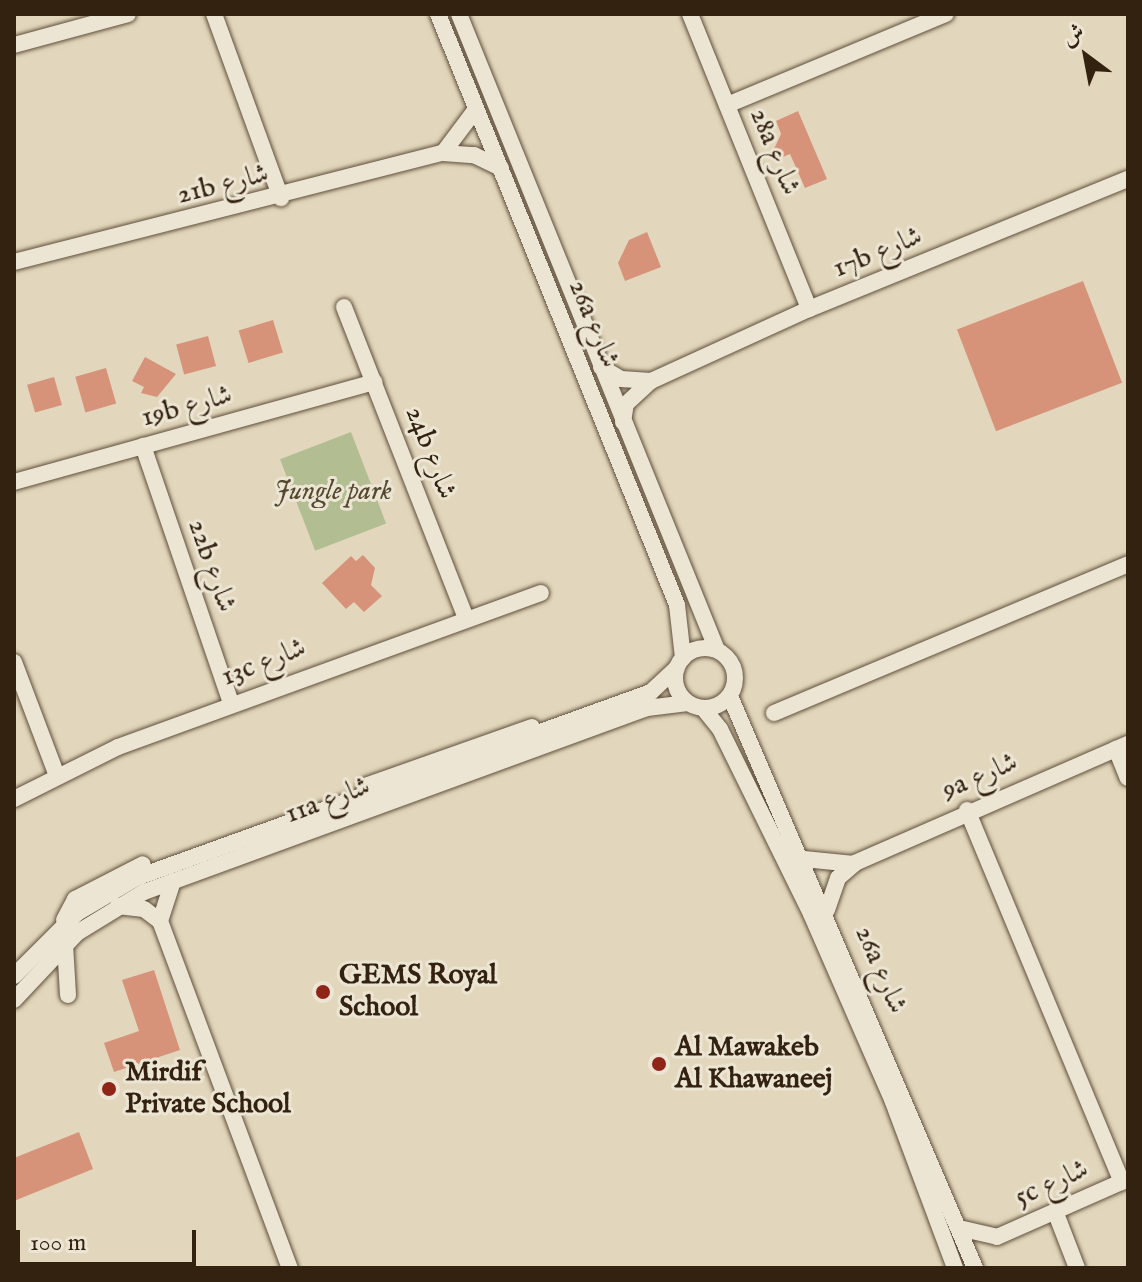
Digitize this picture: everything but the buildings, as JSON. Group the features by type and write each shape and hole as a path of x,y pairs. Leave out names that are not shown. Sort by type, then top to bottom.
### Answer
{"street":[{"path":"14,45 128,14"},
{"path":"214,14 281,198"},
{"name":"26a شارع","path":"438,14 677,605 680,663"},
{"name":"26a شارع","path":"459,14 717,650"},
{"name":"28a شارع","path":"690,14 809,309"},
{"path":"727,105 914,20 946,14"},
{"path":"443,153 476,109"},
{"name":"21b شارع","path":"14,262 281,198 443,153 474,155 501,168"},
{"name":"17b شارع","path":"623,422 626,404 651,381 809,309 1128,179"},
{"name":"24b شارع","path":"344,307 466,618"},
{"path":"601,367 621,379 651,381"},
{"name":"19b شارع","path":"14,482 374,382"},
{"name":"22b شارع","path":"143,446 231,703"},
{"path":"774,713 1128,564"},
{"name":"13c شارع","path":"14,799 56,773 231,703 541,593"},
{"path":"702,648 717,650 733,666 730,696 695,706 676,684 680,663 702,648"},
{"path":"14,662 56,773"},
{"name":"11a شارع","path":"14,976 21,961 63,925 138,877 651,692 680,663"},
{"name":"26a شارع","path":"730,696 827,910 976,1268"},
{"name":"26a شارع","path":"695,706 720,729 811,914 893,1102 955,1268"},
{"name":"11a شارع","path":"14,1000 65,944 118,906 173,881 647,708 695,706"},
{"path":"1122,747 1128,778"},
{"name":"9a شارع","path":"827,910 838,878 855,863 967,810 1122,747"},
{"path":"967,810 1125,1180"},
{"name":"9a شارع","path":"804,859 855,863"},
{"path":"160,921 173,881"},
{"path":"118,906 138,906 160,921 290,1268"},
{"path":"65,944 68,995"},
{"name":"5c شارع","path":"976,1268 997,1237 1125,1180"},
{"path":"1055,1211 1077,1268"},
{"name":"5c شارع","path":"959,1228 997,1237"}],"green space":[{"name":"Jungle park","path":"351,432 386,523 315,551 280,459"}],"place":[{"name":"GEMS Royal School","path":"323,992"},
{"name":"Al Mawakeb Al Khawaneej","path":"659,1064"},
{"name":"Mirdif Private School","path":"109,1089"}]}
